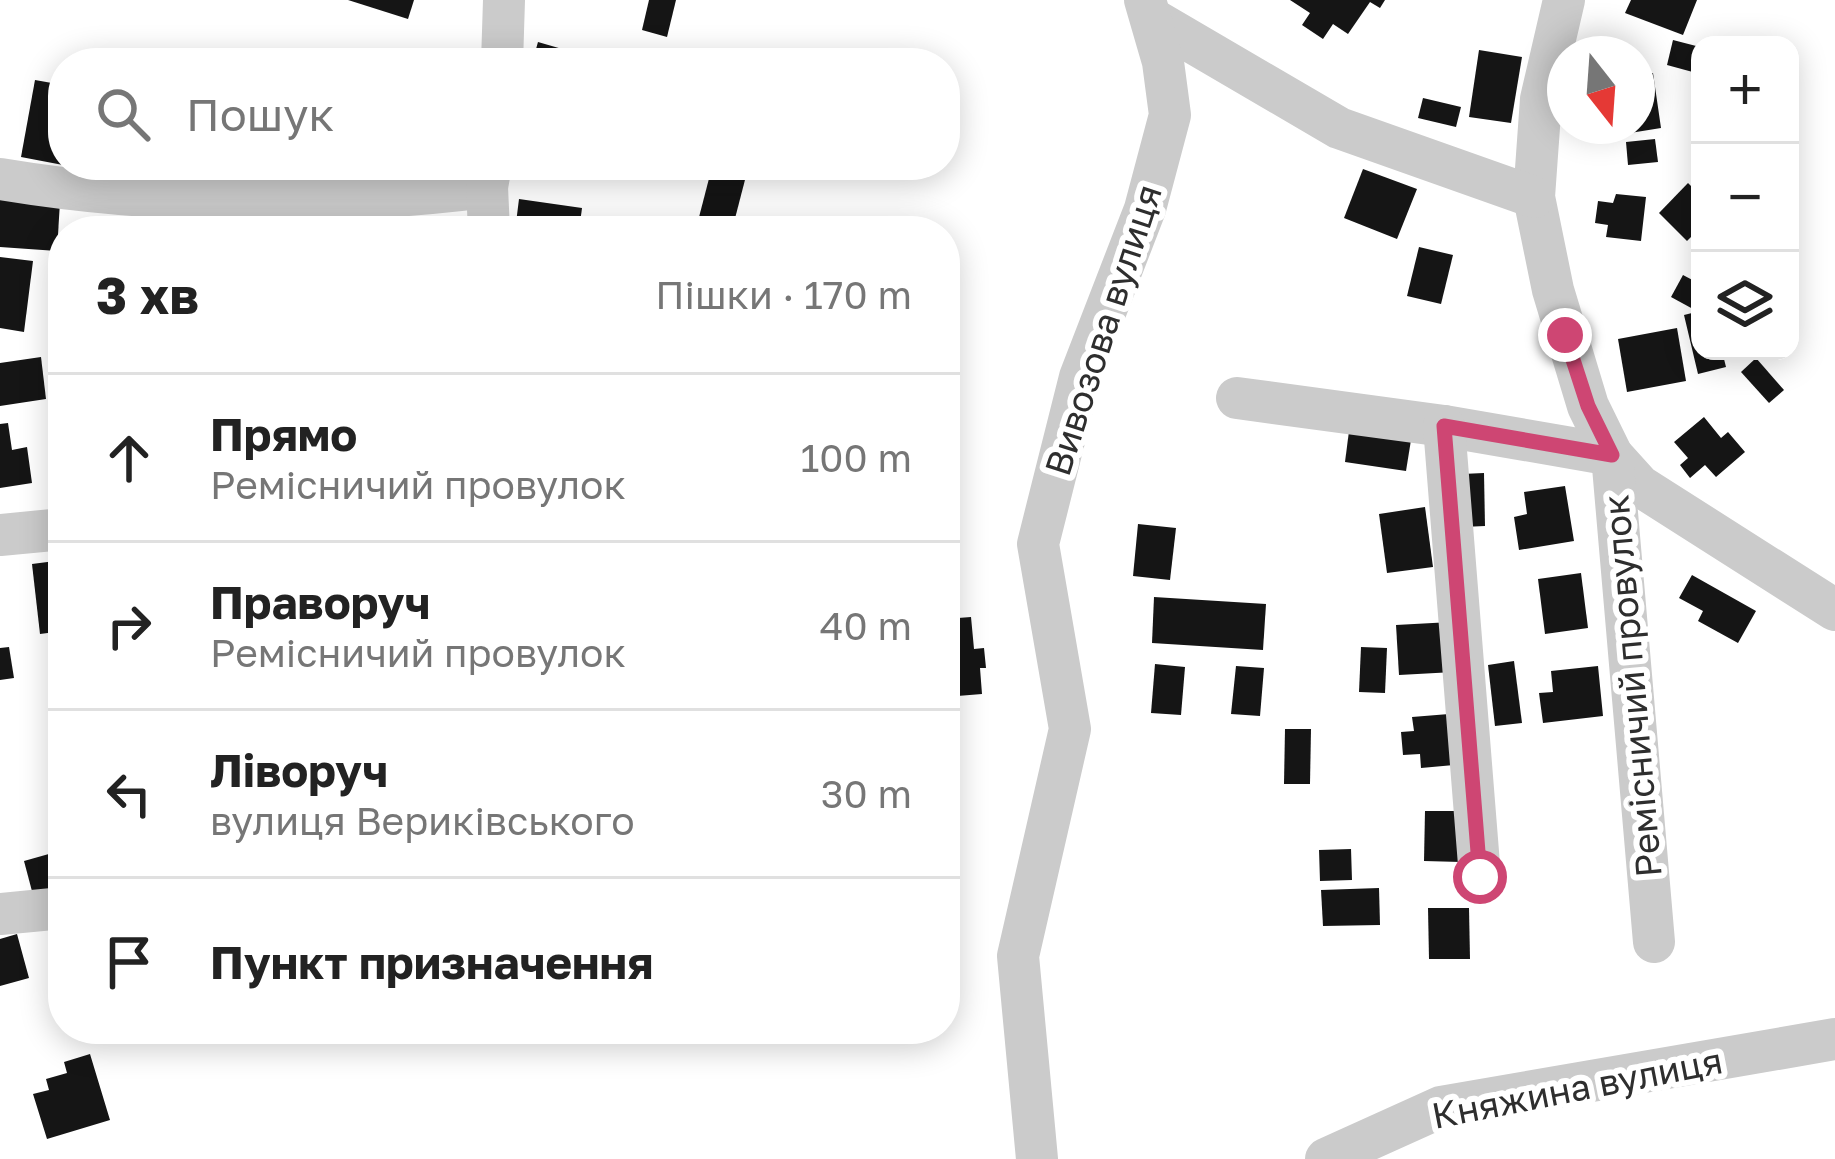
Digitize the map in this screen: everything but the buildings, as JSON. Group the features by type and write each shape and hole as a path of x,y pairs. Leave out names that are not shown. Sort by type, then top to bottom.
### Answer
{"street":[{"path":"502,48 504,0"},
{"path":"1564,0 1541,99 1534,196 1565,335 1588,406 1612,455 1640,486 1835,610"},
{"path":"1148,9 1339,128 1534,196"},
{"name":"Вивозова вулиця","path":"1037,1159 1018,956 1070,729 1039,544 1080,377 1145,209 1170,115 1163,62 1148,9"},
{"path":"0,179 97,195 390,200 472,180"},
{"path":"489,180 489,216"},
{"name":"Ремісничий провулок","path":"1237,398 1612,455 1654,942"},
{"path":"1444,426 1480,877"},
{"path":"0,535 48,530"},
{"path":"0,914 48,909"},
{"name":"Княжина вулиця","path":"1326,1159 1442,1107 1835,1039"}],"route":[{"path":"1480,877 1444,426 1612,455 1588,406 1565,335"}]}
